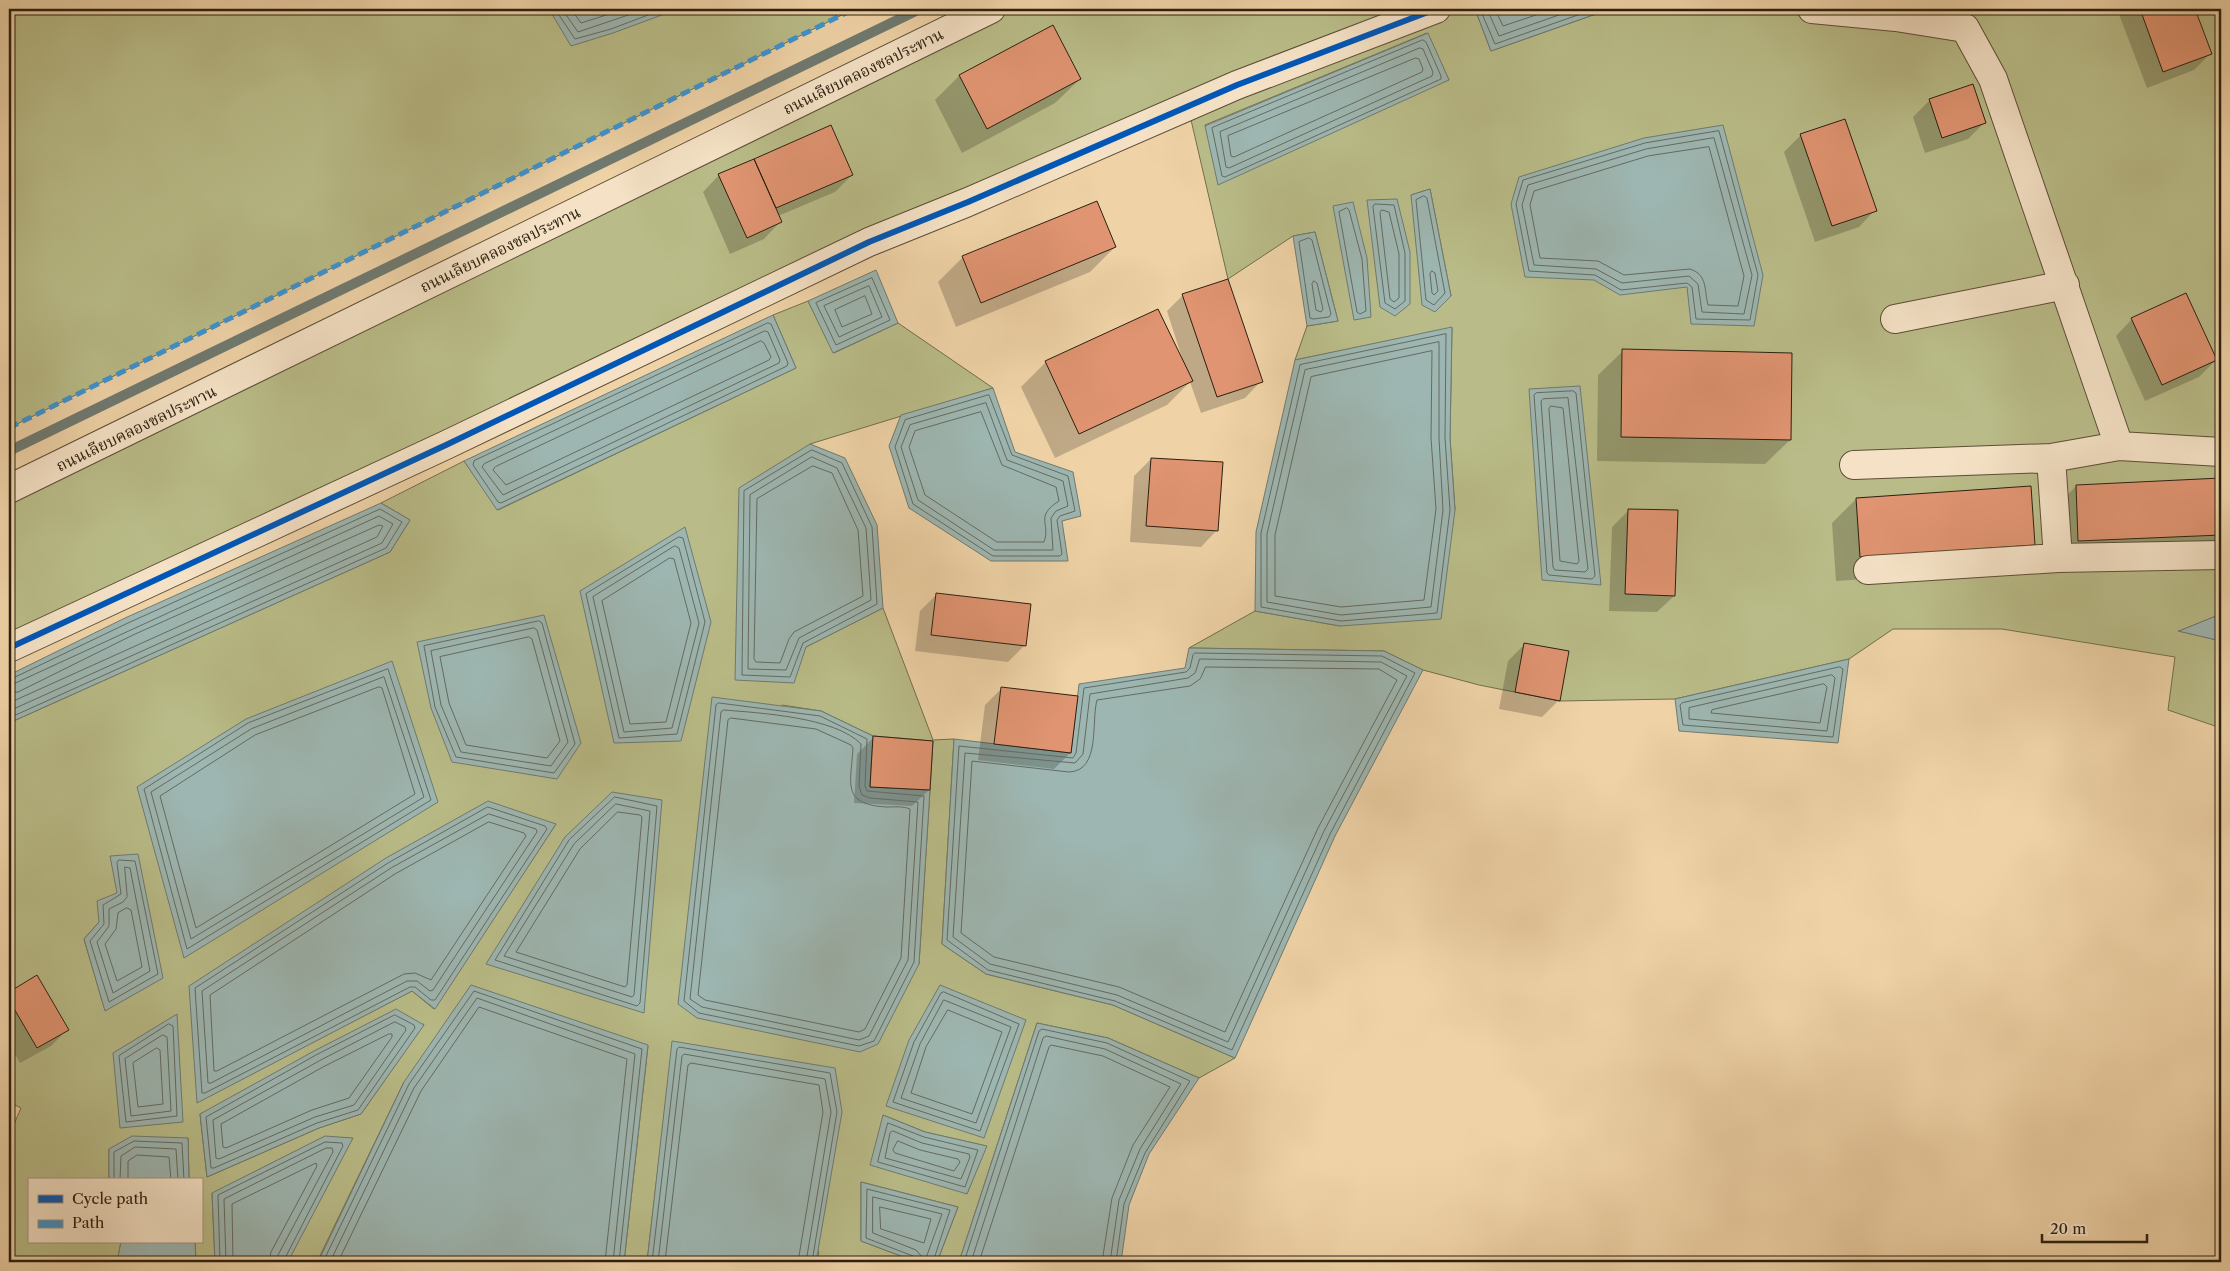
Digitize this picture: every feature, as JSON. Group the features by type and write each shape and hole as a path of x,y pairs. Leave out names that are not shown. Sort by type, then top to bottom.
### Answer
{"street":[{"name":"ถนนเลียบคลองชลประทาน","path":"9,489 990,9"},
{"path":"9,648 428,453 869,242 968,202 1237,85 1436,9"},
{"path":"1812,9 1896,17 1966,18 1993,79 2119,446"},
{"path":"1895,318 2065,285"},
{"path":"1854,465 2051,458 2119,446 2221,452"},
{"path":"2051,458 2058,558"},
{"path":"1868,570 2058,558 2221,555"}],"green space":[{"path":"9,9 854,9 9,428"},
{"path":"988,9 1475,9 1491,51 1610,9 2221,9 2221,614 2179,631 2221,641 2221,728 2168,710 2175,657 2002,629 1893,629 1849,659 1675,699 1560,701 1479,685 1423,670 1384,651 1189,648 1255,611 1340,626 1455,510 1450,438 1452,328 1295,360 1307,326 1338,321 1315,232 1293,236 1228,279 1188,107 9,640 9,485","holes":["1427,33 1449,80 1205,126 1205,125","1430,189 1451,296 1411,195"]},
{"path":"808,301 834,353 898,323 993,388 810,444 806,647 883,608 933,740 954,739 942,944 986,974 1113,1005 1235,1058 1199,1078 1108,1038 1037,1023 959,1262 937,1262 958,1207 861,1182 861,1241 917,1262 816,1262 819,1252 673,1041 647,1262 624,1262 648,1046 404,1082 317,1262 286,1262 291,1256 212,1193 215,1262 196,1262 195,1244 202,1244 202,1178 189,1178 188,1138 109,1149 109,1178 28,1178 28,1244 121,1244 117,1262 9,1262 9,1136 21,1108 9,1102 9,723 390,552 410,520 381,503 464,461 498,510 796,368 773,315","holes":["782,705 821,711 873,736 933,741 919,964","556,824 434,1009 412,991 197,1102","117,893 105,1010 84,939 99,922","424,1024 361,1114 319,1128 207,1177 200,1114","883,1115 925,1132 986,1146 967,1194"]}],"water":[{"path":"549,9 678,9 571,46"},
{"path":"1475,9 1610,9 1491,51"},
{"path":"1428,33 1449,80 1218,185 1205,126"},
{"path":"1723,125 1763,275 1754,326 1691,324 1687,287 1620,295 1594,280 1525,277 1511,204 1519,177 1644,138"},
{"path":"1430,189 1451,296 1435,312 1422,305 1411,195"},
{"path":"1397,199 1410,252 1410,304 1395,316 1380,307 1367,200"},
{"path":"1353,202 1367,258 1371,317 1354,320 1333,206"},
{"path":"1315,232 1338,321 1307,326 1293,236"},
{"path":"876,270 898,323 833,353 808,301"},
{"path":"773,315 796,368 497,510 464,461"},
{"path":"1452,327 1450,438 1455,510 1441,619 1340,626 1255,611 1256,532 1295,360"},
{"path":"1580,386 1601,585 1542,580 1529,389"},
{"path":"993,388 1015,452 1073,472 1081,516 1062,521 1068,561 991,561 909,508 889,446 901,415"},
{"path":"810,444 845,458 877,525 883,608 806,647 794,683 735,680 739,488"},
{"path":"381,503 410,520 390,552 9,723 9,675 125,618"},
{"path":"685,527 711,622 681,741 614,743 580,591"},
{"path":"2221,614 2221,641 2178,631 2179,631"},
{"path":"544,615 581,743 557,779 452,762 431,708 417,642"},
{"path":"1189,648 1384,651 1423,670 1335,836 1235,1058 1113,1005 986,974 942,944 954,739 1071,753 1079,684 1185,668"},
{"path":"1849,659 1838,743 1679,731 1675,699"},
{"path":"392,661 438,802 184,958 137,787 246,719"},
{"path":"712,697 821,711 873,736 870,787 930,790 919,964 878,1044 860,1052 697,1018 678,1004"},
{"path":"612,792 662,800 644,1013 486,964 565,837"},
{"path":"488,801 556,824 435,1009 412,991 197,1103 189,986 386,858"},
{"path":"138,854 163,978 105,1011 84,939 99,922 97,901 117,893 110,856"},
{"path":"471,985 648,1045 624,1262 318,1262 404,1082"},
{"path":"940,985 1026,1020 984,1138 886,1106 909,1040"},
{"path":"396,1009 424,1025 361,1114 319,1128 207,1177 200,1114 314,1051"},
{"path":"177,1014 183,1122 120,1128 113,1053"},
{"path":"1037,1023 1108,1038 1199,1078 1149,1154 1129,1205 1121,1262 959,1262"},
{"path":"672,1041 835,1068 842,1112 816,1262 647,1262"},
{"path":"883,1115 925,1132 987,1146 967,1194 870,1165"},
{"path":"132,1136 188,1138 189,1178 109,1178 109,1149"},
{"path":"325,1136 353,1138 291,1256 286,1262 215,1262 212,1193"},
{"path":"861,1182 958,1207 937,1262 917,1262 861,1241"},
{"path":"121,1244 195,1244 196,1262 117,1262"}],"building":[{"path":"2140,9 2195,9 2212,54 2163,72"},
{"path":"1053,25 1081,79 987,129 959,75"},
{"path":"1973,84 1986,123 1942,138 1929,99"},
{"path":"1845,119 1877,211 1832,226 1800,134"},
{"path":"831,125 853,175 776,208 754,159"},
{"path":"754,159 782,222 747,238 718,174"},
{"path":"1097,201 1116,247 981,303 962,256"},
{"path":"1228,279 1263,382 1217,397 1182,294"},
{"path":"2186,293 2217,360 2162,385 2131,318"},
{"path":"1158,309 1193,381 1079,434 1045,361"},
{"path":"1622,349 1792,353 1791,440 1621,437"},
{"path":"1151,458 1223,462 1218,531 1146,526"},
{"path":"2221,478 2221,535 2078,541 2076,485"},
{"path":"2031,486 2035,545 1860,557 1856,498"},
{"path":"1628,509 1678,510 1675,596 1625,594"},
{"path":"936,593 1031,604 1026,646 931,635"},
{"path":"1524,643 1569,651 1560,701 1515,692"},
{"path":"1001,687 1078,696 1071,753 994,744"},
{"path":"873,736 933,741 930,790 870,787"},
{"path":"37,975 69,1030 37,1048 9,1000 9,992"}],"waterway":[{"path":"9,451 920,9"}],"marked path":[{"path":"9,428 854,9"}],"cycle path":[{"path":"9,648 446,445 869,242 968,202 1237,85 1436,9"}]}
